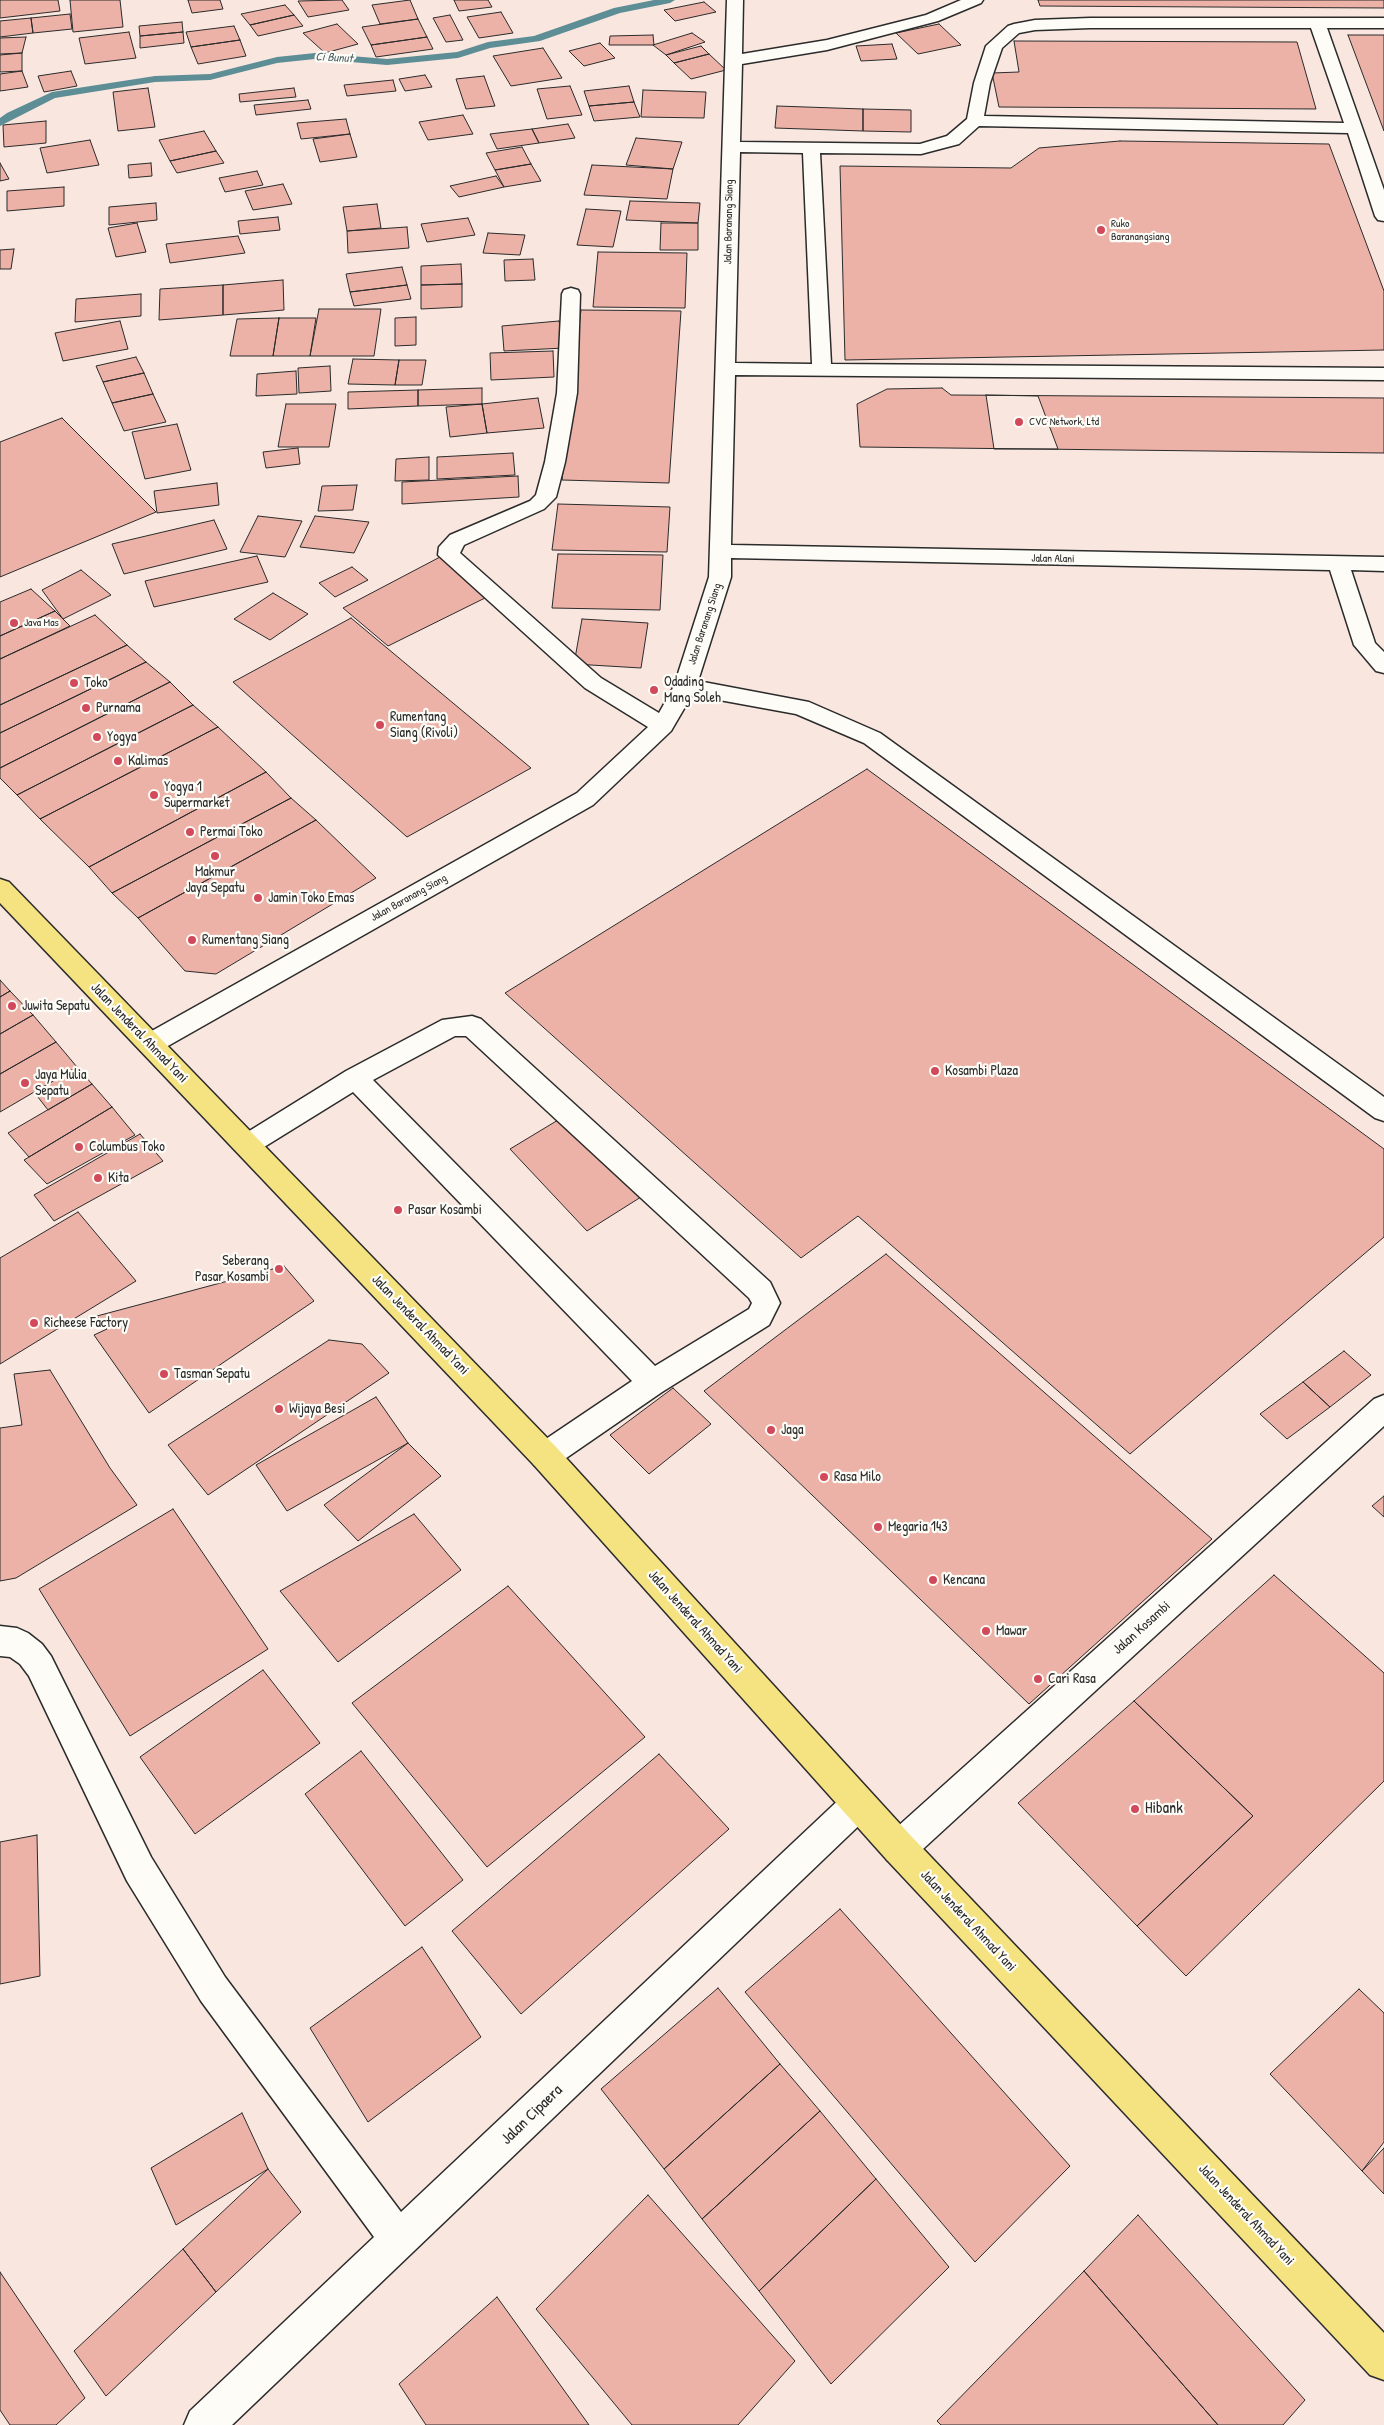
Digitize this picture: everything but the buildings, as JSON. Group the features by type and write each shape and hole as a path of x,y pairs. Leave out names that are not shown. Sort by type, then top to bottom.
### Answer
{"main road":[{"name":"Jalan Jenderal Ahmad Yani","path":"0,888 546,1456 858,1804 1384,2361"}],"street":[{"path":"735,60 828,45 932,18 975,0"},
{"name":"Jalan Baranang Siang","path":"150,1044 585,799 663,726 685,686 720,577 727,369 730,146 735,60 735,2"},
{"path":"730,146 811,149 921,149 952,140 975,121 982,83 994,46 1014,29 1034,25 1090,23 1384,23"},
{"path":"1317,23 1331,58 1384,216"},
{"path":"975,121 1354,128"},
{"path":"811,149 822,370"},
{"path":"571,294 567,393 555,462 546,496 537,505 457,540 450,547 449,555 593,683 663,726"},
{"path":"727,369 1384,374"},
{"name":"Jalan Alani","path":"722,551 1339,565 1384,564"},
{"path":"1339,565 1365,645 1376,660 1384,666"},
{"path":"685,686 801,708 872,738 1384,1111"},
{"path":"247,1145 355,1078 451,1027 472,1026 760,1290 766,1303 759,1317 652,1383 546,1456"},
{"path":"355,1078 652,1383"},
{"name":"Jalan Kosambi","path":"899,1848 1384,1408"},
{"path":"0,1641 17,1643 31,1654 40,1666 139,1869 213,1988 400,2241"},
{"name":"Jalan Cipaera","path":"204,2425 400,2241 858,1804"}],"waterway":[{"name":"Ci Bunut","path":"0,123 11,115 52,95 155,79 210,77 277,60 315,56 387,62 458,55 488,45 536,39 618,10 670,0"}],"place":[{"name":"Ruko Baranangsiang","path":"1101,230"},
{"name":"CVC Network, Ltd","path":"1019,422"},
{"name":"Java Mas","path":"14,623"},
{"name":"Toko","path":"74,683"},
{"name":"Odading Mang Soleh","path":"654,690"},
{"name":"Purnama","path":"86,708"},
{"name":"Rumentang Siang (Rivoli)","path":"380,725"},
{"name":"Yogya","path":"97,737"},
{"name":"Kalimas","path":"118,761"},
{"name":"Yogya 1 Supermarket","path":"154,795"},
{"name":"Permai Toko","path":"190,832"},
{"name":"Makmur Jaya Sepatu","path":"215,856"},
{"name":"Jamin Toko Emas","path":"258,898"},
{"name":"Rumentang Siang","path":"192,940"},
{"name":"Juwita Sepatu","path":"12,1006"},
{"name":"Kosambi Plaza","path":"935,1071"},
{"name":"Jaya Mulia Sepatu","path":"25,1083"},
{"name":"Columbus Toko","path":"79,1147"},
{"name":"Kita","path":"98,1178"},
{"name":"Pasar Kosambi","path":"398,1210"},
{"name":"Seberang Pasar Kosambi","path":"279,1269"},
{"name":"Richeese Factory","path":"34,1323"},
{"name":"Tasman Sepatu","path":"164,1374"},
{"name":"Wijaya Besi","path":"279,1409"},
{"name":"Jaga","path":"771,1430"},
{"name":"Rasa Milo","path":"824,1477"},
{"name":"Megaria 143","path":"878,1527"},
{"name":"Kencana","path":"933,1580"},
{"name":"Mawar","path":"986,1631"},
{"name":"Cari Rasa","path":"1038,1679"},
{"name":"Hibank","path":"1135,1809"}]}
